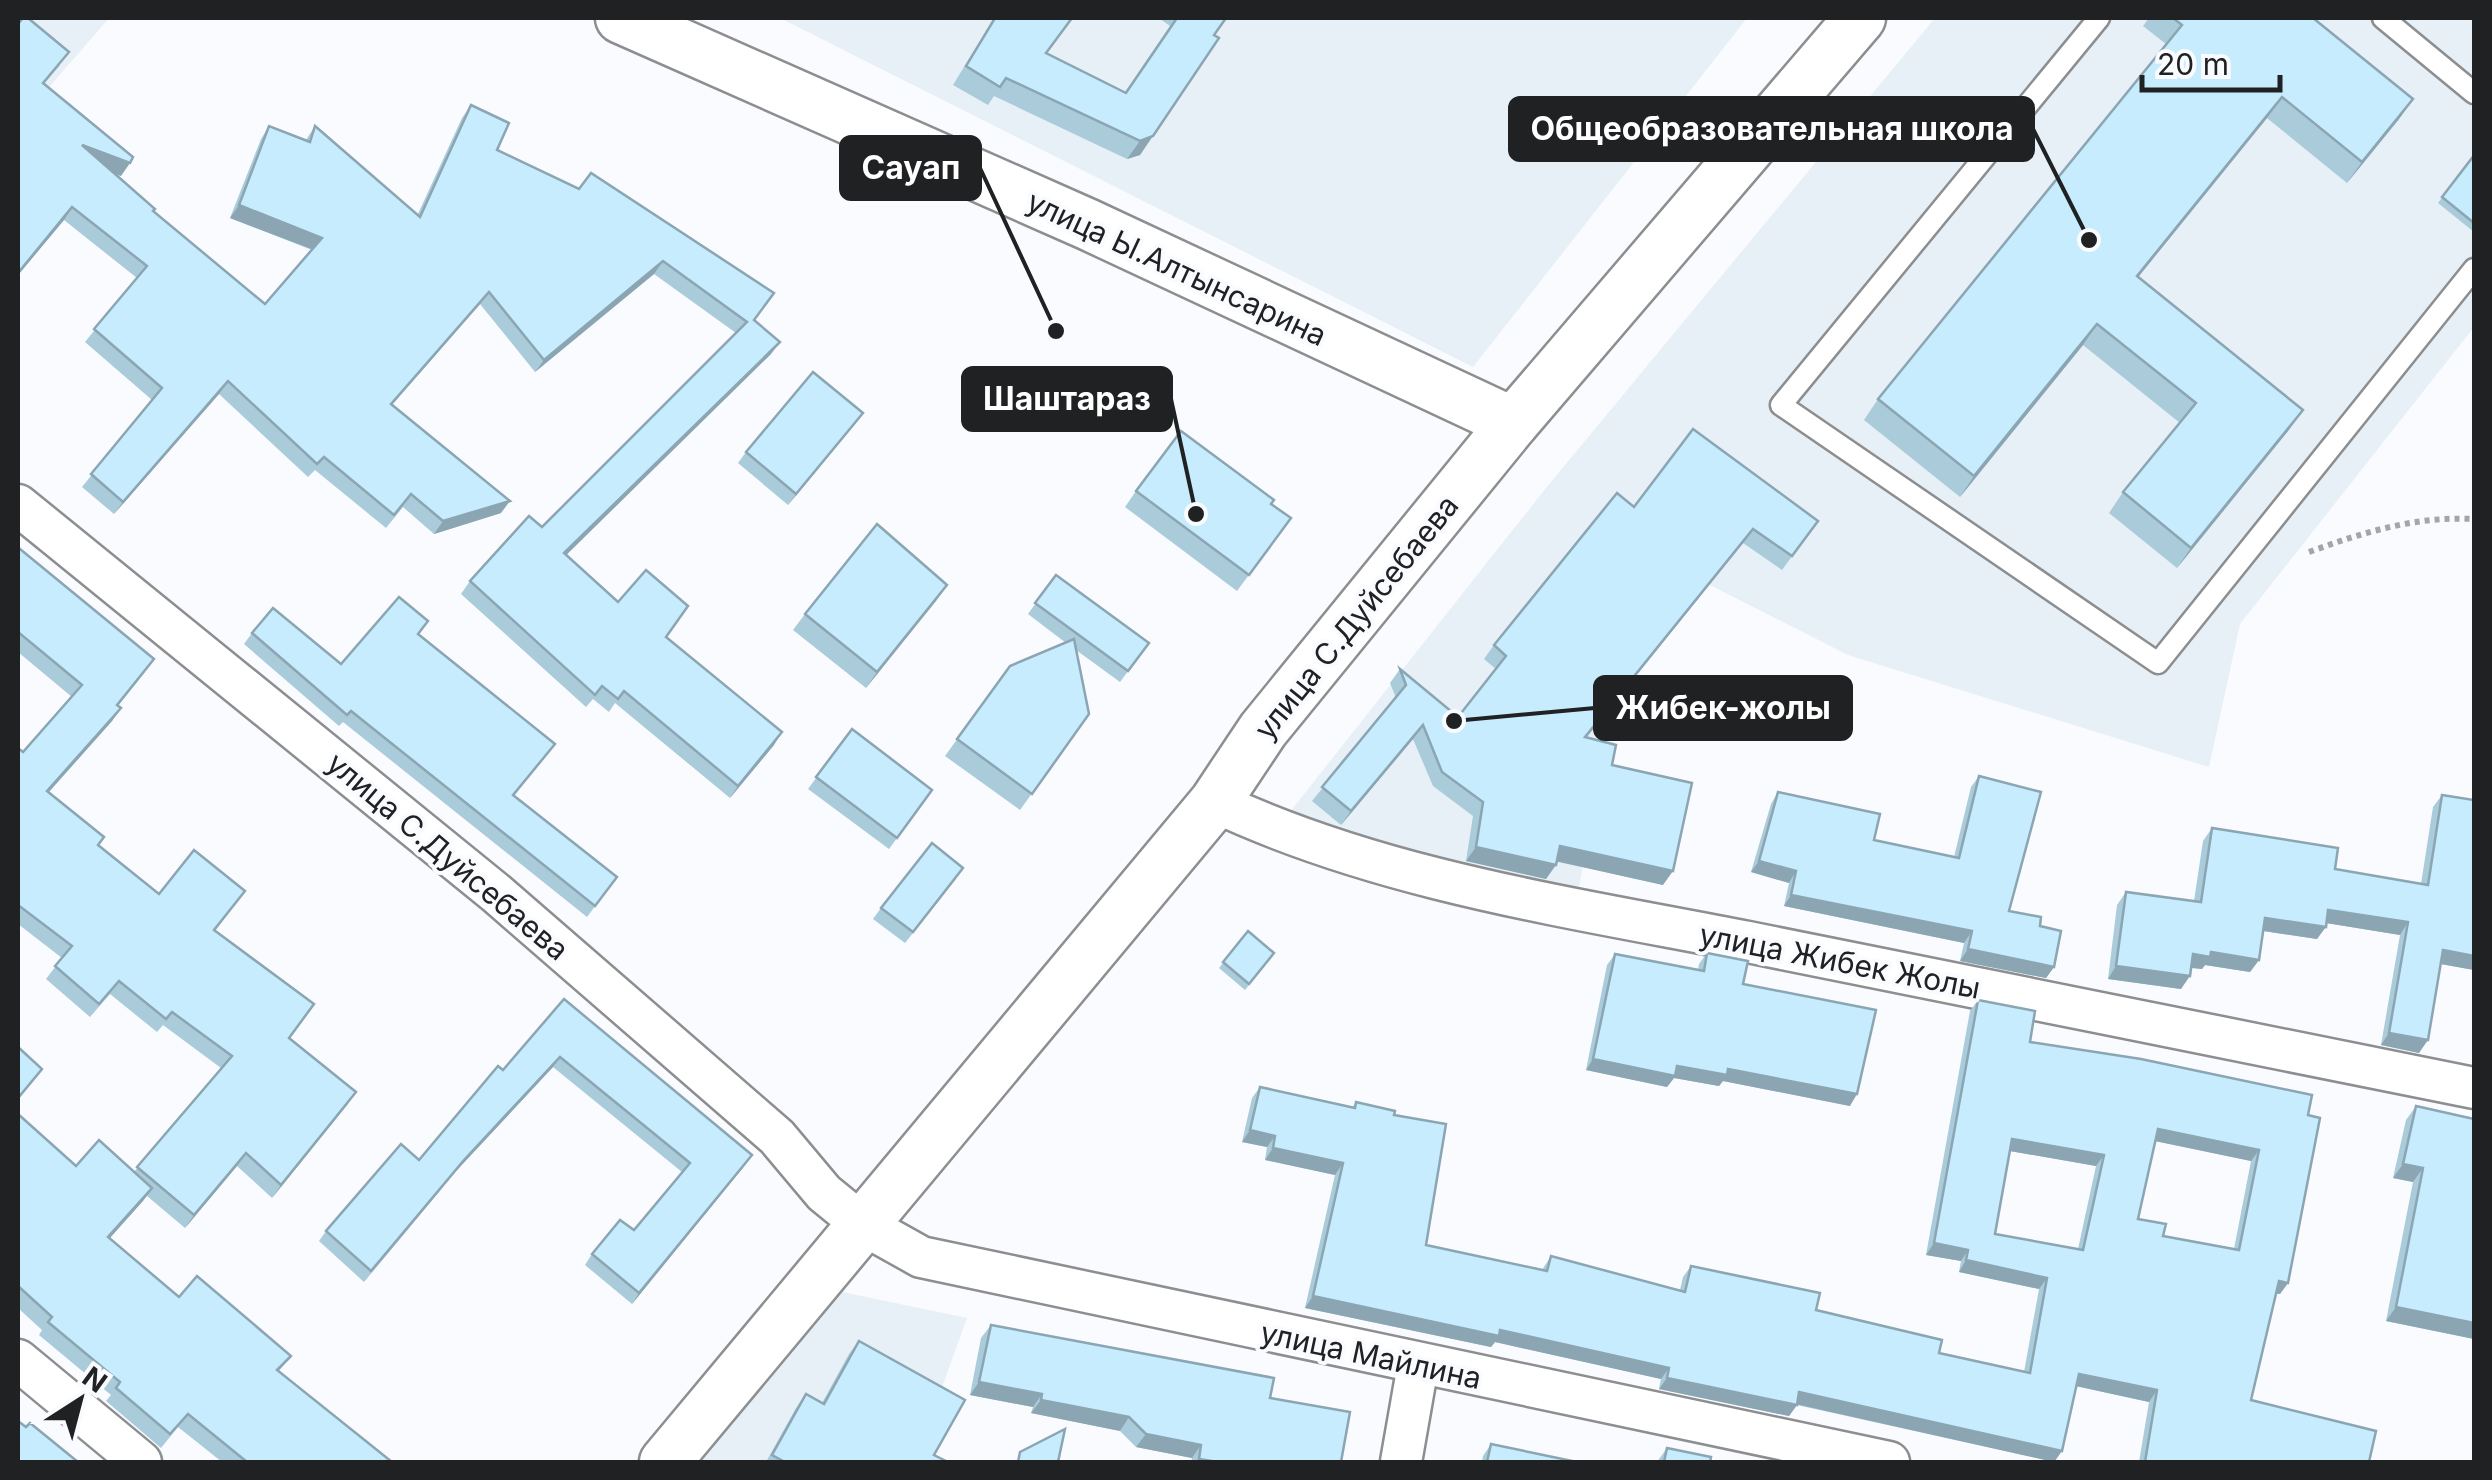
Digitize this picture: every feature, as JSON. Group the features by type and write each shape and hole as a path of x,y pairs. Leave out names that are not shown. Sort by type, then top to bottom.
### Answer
{"street":[{"name":"улица Ы.Алтынсарина","path":"621,18 1087,224 1513,423"},
{"name":"улица С.Дуйсебаева","path":"665,1462 1215,802 1263,730 1513,423 1860,18"},
{"name":"улица С.Дуйсебаева","path":"18,505 496,893 777,1137 824,1193 862,1224"},
{"name":"улица Жибек Жолы","path":"1215,802 1288,837 1568,906 2474,1088"},
{"name":"улица Майлина","path":"862,1224 921,1257 1889,1462"},
{"path":"18,1360 141,1462"},
{"path":"1401,1462 1418,1365"}],"lane":[{"path":"2099,18 1781,405 2158,664 2474,268"},
{"path":"2382,18 2474,93"}],"path":[{"path":"2309,552 2370,530 2440,517 2474,519"}],"shaded area":[{"path":"18,18 109,18 18,123"},
{"path":"780,18 1747,18 1473,367"},
{"path":"1935,18 2474,18 2474,327 2240,624 2209,767 1848,655 1694,577 1615,695 1578,892 1282,822 1546,488"},
{"path":"823,1288 967,1318 915,1462 688,1462"}],"building":[{"path":"23,18 69,52 43,83 133,157 130,163 82,145 153,211 265,304 322,238 239,205 269,126 310,142 315,126 420,217 471,105 509,123 497,150 579,189 591,173 774,293 754,320 780,342 564,553 618,602 646,570 688,606 666,637 782,732 738,786 624,691 618,699 602,686 595,695 470,581 529,516 542,527 747,322 663,261 544,360 489,292 391,404 510,501 443,521 411,494 394,515 324,457 317,464 228,381 123,502 91,474 162,388 94,329 147,266 72,207 18,273 18,24"},
{"path":"995,18 1072,18 1046,53 1126,93 1177,18 1226,18 1214,35 1219,38 1153,136 1140,141 1006,78 1000,87 966,66"},
{"path":"2173,18 2313,18 2413,99 2362,162 2282,97 2137,276 2303,410 2191,548 2123,492 2196,403 2097,324 1974,476 1878,399 2182,25"},
{"path":"2474,160 2474,223 2442,197"},
{"path":"813,372 863,413 796,494 746,452"},
{"path":"1693,429 1818,521 1792,556 1753,529 1585,737 1616,745 1612,765 1692,783 1673,871 1560,846 1556,865 1476,847 1483,802 1442,772 1423,725 1351,811 1322,787 1406,685 1400,669 1458,717 1506,656 1494,645 1617,493 1634,507"},
{"path":"1181,431 1274,500 1271,504 1291,518 1249,575 1136,491"},
{"path":"877,524 947,585 877,672 805,614"},
{"path":"20,549 154,659 117,705 121,708 47,791 104,837 98,845 159,894 194,850 245,891 214,930 314,1004 289,1038 356,1092 281,1185 246,1153 194,1215 137,1167 232,1056 172,1012 166,1019 119,981 99,1004 55,966 72,946 18,905 18,748 23,752 82,685 18,632"},
{"path":"1056,575 1149,643 1128,671 1035,603"},
{"path":"399,597 428,621 418,634 555,744 513,795 617,877 595,906 351,711 347,715 252,633 273,608 341,664"},
{"path":"1074,639 1089,714 1032,794 957,739 1010,666"},
{"path":"852,729 932,790 897,838 816,777"},
{"path":"1979,776 2041,792 2009,911 2041,917 2040,926 2061,931 2054,967 1968,949 1972,931 1791,895 1796,871 1759,861 1778,792 1880,814 1874,840 1959,858"},
{"path":"2442,795 2474,800 2474,956 2443,950 2428,1040 2389,1033 2408,922 2328,910 2326,927 2265,918 2259,960 2211,952 2210,957 2193,954 2190,976 2116,966 2126,892 2201,902 2212,828 2338,848 2335,869 2428,885"},
{"path":"932,843 963,868 913,932 881,908"},
{"path":"1248,931 1274,953 1249,984 1223,962"},
{"path":"1707,953 1748,961 1743,984 1876,1010 1857,1094 1728,1069 1727,1075 1677,1066 1675,1076 1593,1059 1615,954 1704,971"},
{"path":"564,999 752,1155 639,1293 592,1254 620,1220 634,1230 690,1163 560,1057 464,1160 371,1271 326,1231 401,1144 419,1160 498,1066 503,1070"},
{"path":"1978,1000 2035,1011 2030,1042 2141,1059 2312,1095 2308,1115 2320,1118 2288,1283 2279,1281 2251,1400 2376,1431 2369,1462 2145,1462 2157,1390 2079,1374 2062,1451 1799,1392 1797,1405 1667,1378 1669,1368 1500,1330 1499,1336 1313,1296 1343,1163 1273,1148 1275,1136 1250,1130 1260,1087 1355,1108 1356,1102 1395,1111 1394,1115 1446,1124 1426,1245 1547,1271 1551,1256 1685,1292 1691,1266 1820,1293 1816,1310 1942,1340 1939,1353 2030,1373 2047,1278 1966,1260 1968,1250 1934,1243","holes":["2158,1129 2259,1150 2239,1250 2163,1236 2166,1224 2138,1219","2012,1139 2104,1155 2083,1250 1995,1234"]},
{"path":"18,1047 42,1069 18,1098"},
{"path":"2416,1106 2474,1119 2474,1323 2396,1307 2423,1168 2403,1164"},
{"path":"18,1114 76,1166 99,1140 152,1188 108,1237 179,1297 197,1276 291,1356 277,1370 392,1462 247,1462 188,1414 170,1434 116,1388 120,1382 48,1322 52,1317 18,1286"},
{"path":"991,1325 1274,1378 1270,1398 1350,1412 1341,1462 1199,1459 1201,1445 1146,1434 1129,1417 1041,1400 1042,1394 979,1382"},
{"path":"859,1341 965,1400 934,1455 948,1462 785,1462 772,1455 806,1394 824,1404"},
{"path":"18,1421 26,1427 30,1423 78,1462 18,1462"},
{"path":"1065,1429 1058,1462 1018,1462 1020,1452"},
{"path":"1491,1444 1577,1462 1487,1462"},
{"path":"1667,1448 1711,1457 1710,1462 1664,1462"}],"place":[{"name":"Общеобразовательная школа","path":"2089,240"},
{"name":"Сауап","path":"1056,331"},
{"name":"Шаштараз","path":"1196,514"},
{"name":"Жибек-жолы","path":"1454,721"}]}
